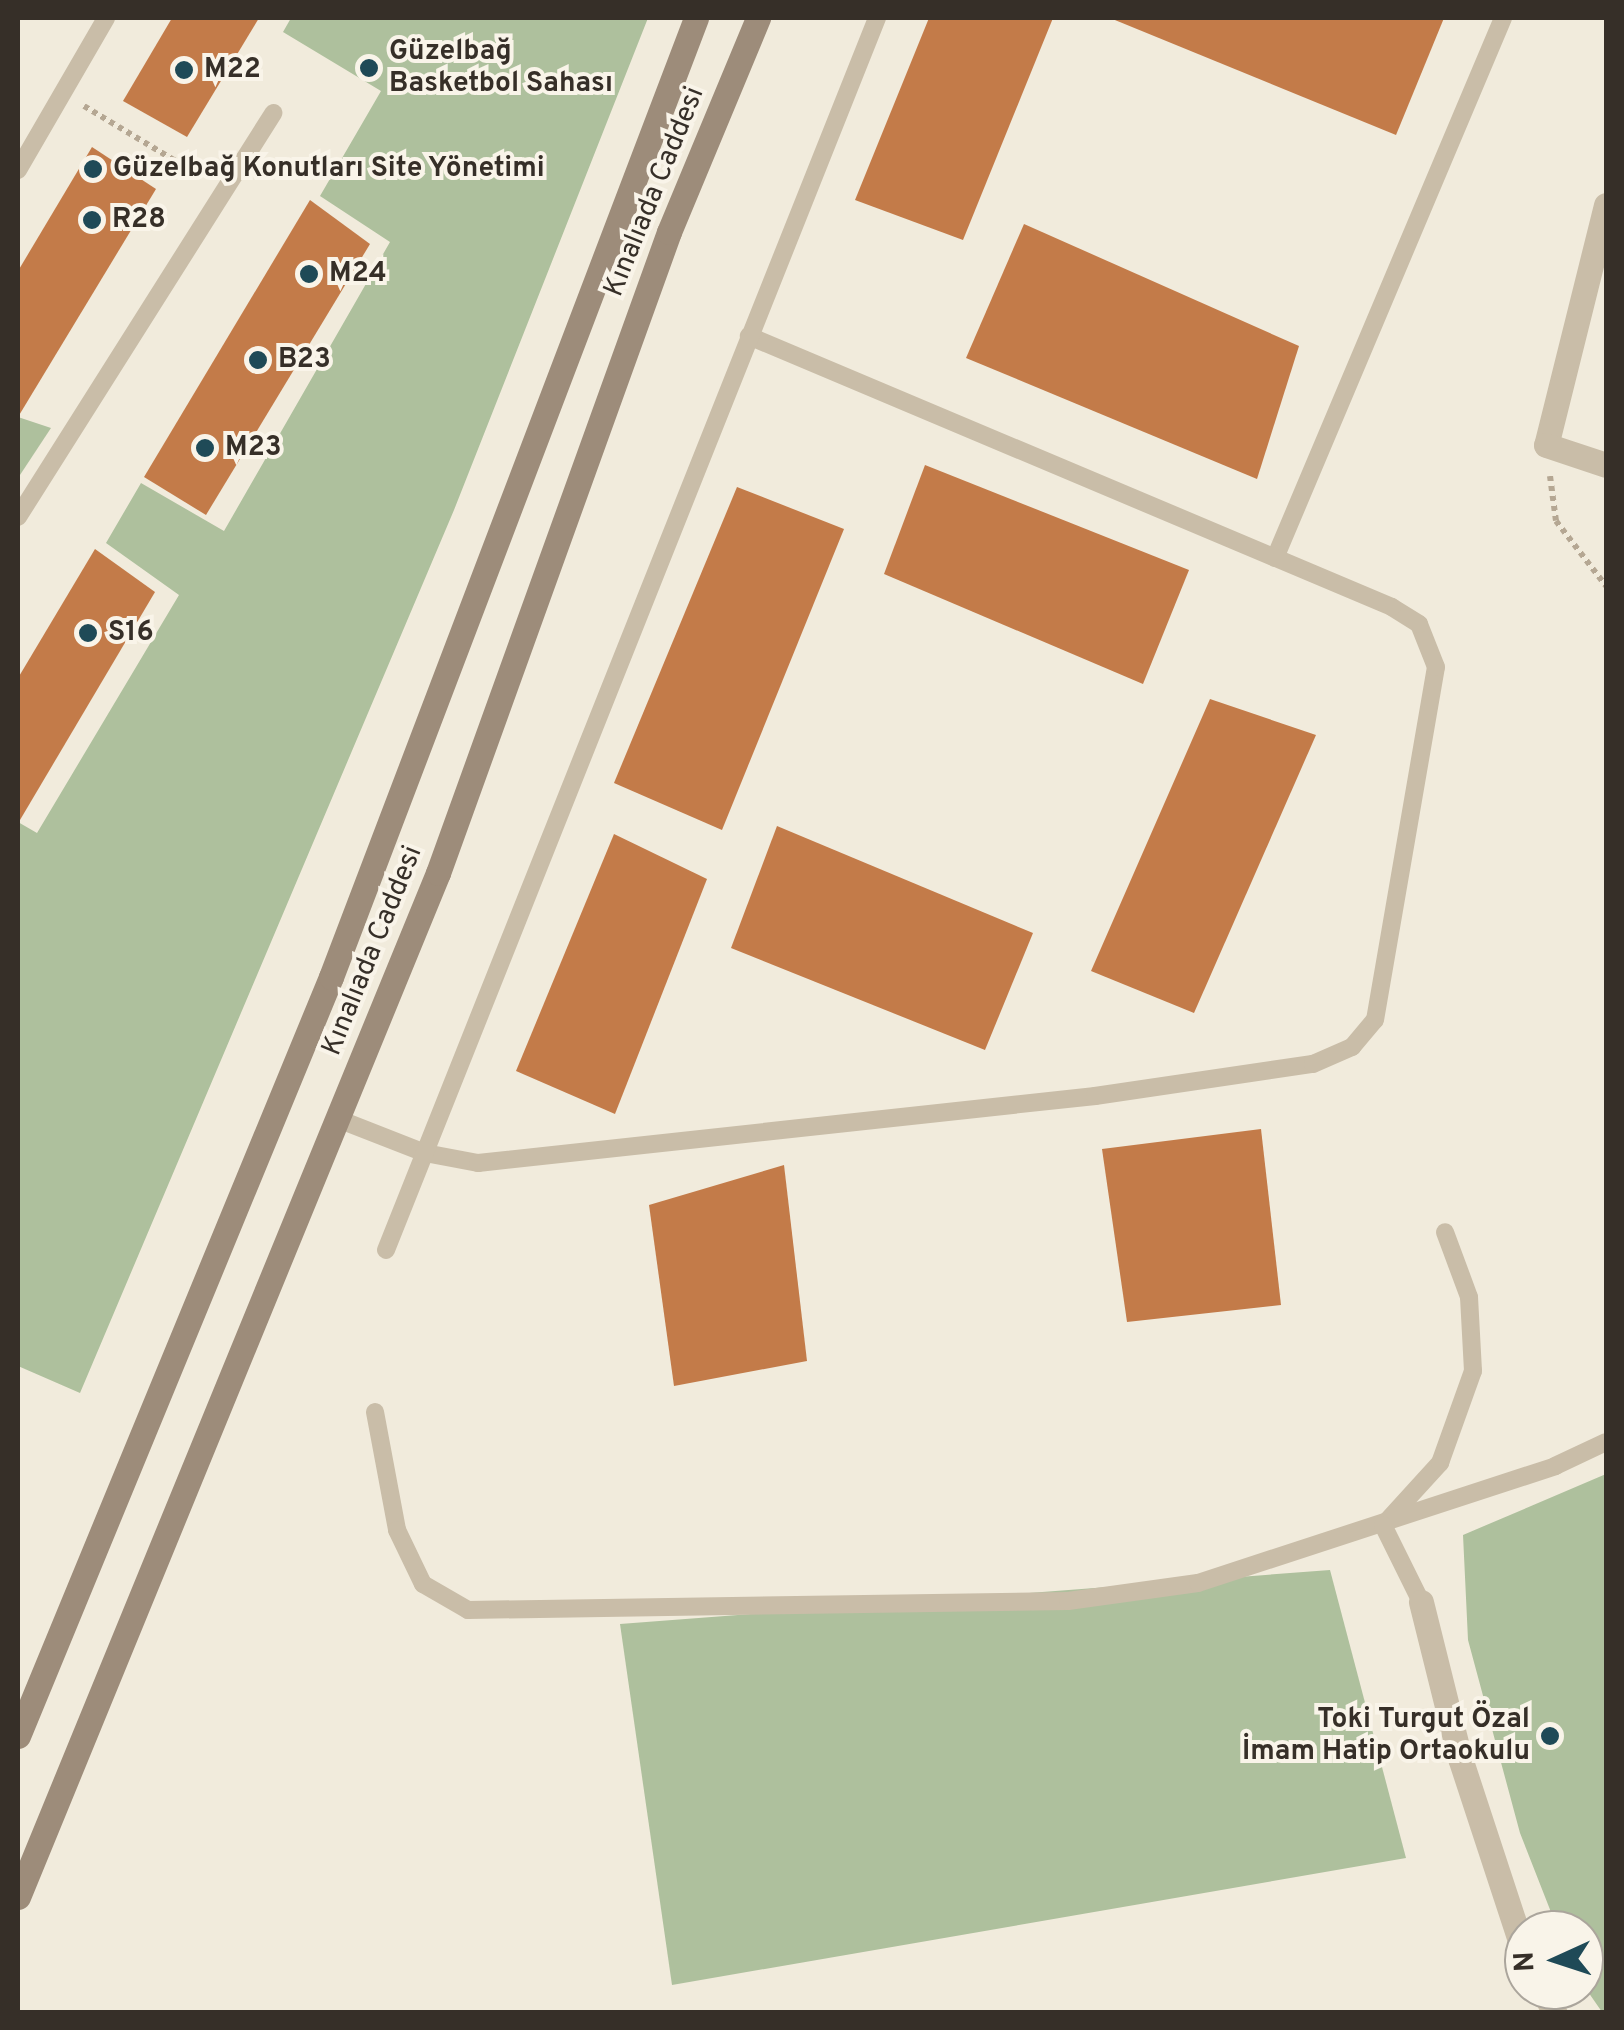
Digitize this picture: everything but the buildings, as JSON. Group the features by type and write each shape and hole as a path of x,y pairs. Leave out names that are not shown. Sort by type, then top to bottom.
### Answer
{"main road":[{"name":"Kınalıada Caddesi","path":"18,1736 331,977 696,18"},
{"name":"Kınalıada Caddesi","path":"18,1897 438,874 669,232 758,18"}],"street":[{"path":"1606,205 1546,445 1606,465"},
{"path":"1421,1602 1460,1758 1510,1910"}],"lane":[{"path":"18,170 106,18"},
{"path":"386,1250 877,18"},
{"path":"1275,558 1503,18"},
{"path":"18,518 273,112"},
{"path":"338,1119 425,1153 478,1163 1095,1096 1313,1064 1352,1047 1375,1020 1434,650 1408,614 749,336"},
{"path":"1383,1525 1440,1463 1473,1371 1470,1297 1446,1232"},
{"path":"375,1412 397,1530 422,1584 468,1610 1068,1601 1198,1584 1383,1525 1606,1442"},
{"path":"1383,1525 1421,1602"}],"path":[{"path":"62,92 224,190"},
{"path":"1546,445 1556,521 1606,586"}],"green space":[{"path":"291,18 648,18 454,510 80,1393 18,1366 18,822 37,833 179,595 106,543 141,483 224,531 390,242 320,196 381,91 283,32"},
{"path":"18,417 51,428 18,478"},
{"name":"Toki Turgut Özal İmam Hatip Ortaokulu","path":"1606,1474 1606,2012 1601,2010 1604,2010 1604,1910 1550,1910 1520,1833 1468,1640 1463,1535"},
{"path":"1330,1570 1406,1858 672,1985 620,1624"}],"place":[{"name":"Güzelbağ Basketbol Sahası","path":"369,68"},
{"name":"M22","path":"184,70"},
{"name":"Güzelbağ Konutları Site Yönetimi","path":"93,169"},
{"name":"R28","path":"92,220"},
{"name":"M24","path":"309,274"},
{"name":"B23","path":"258,360"},
{"name":"M23","path":"205,448"},
{"name":"S16","path":"88,633"},
{"name":"Toki Turgut Özal İmam Hatip Ortaokulu","path":"1550,1736"}]}
